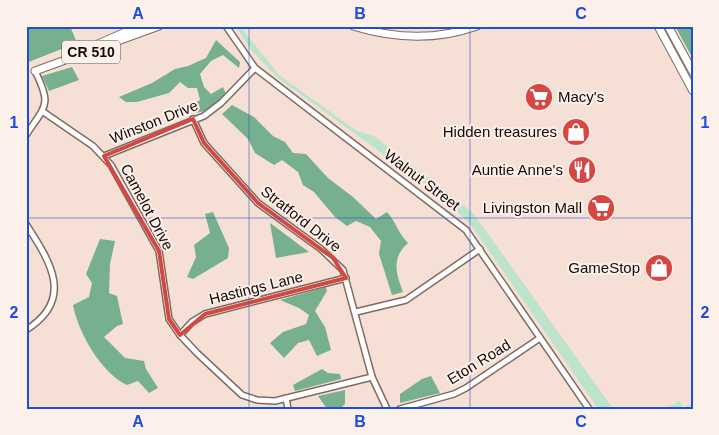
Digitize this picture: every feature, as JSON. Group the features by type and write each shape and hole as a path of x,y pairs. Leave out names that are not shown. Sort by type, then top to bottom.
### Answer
{"main road":[{"name":"CR 510","path":"26,75 139,26"},
{"name":"CR 510","path":"34,71 159,26"},
{"path":"353,26 382,35 403,37 445,35 477,26"},
{"path":"658,26 693,91"},
{"path":"668,26 693,73 686,79"}],"street":[{"name":"Walnut Street","path":"226,26 254,68 466,230 589,409"},
{"name":"Winston Drive","path":"104,156 215,109 254,68"},
{"path":"26,135 46,104 45,92 34,71"},
{"name":"Camelot Drive","path":"42,111 104,156 159,251 168,319 180,335 242,395 266,401 372,377"},
{"name":"Stratford Drive","path":"193,119 204,143 258,203 333,258 343,270 356,312 372,377 387,409"},
{"path":"26,224 50,262 54,289 50,304 41,318 26,330"},
{"path":"356,312 406,300 480,250"},
{"name":"Hastings Lane","path":"180,335 192,322 208,312 346,278"},
{"name":"Eton Road","path":"400,409 454,394 466,388 540,338"},
{"path":"286,398 288,409"}],"highlighted area":[{"path":"193,119 204,143 258,203 333,258 346,278 205,314 180,335 169,319 159,251 104,156"}],"green space":[{"path":"26,26 70,26 77,43 26,63"},
{"path":"235,26 240,26 279,75 357,131 374,136 473,213 611,406 616,409 598,409 471,225 437,193 279,79 252,51"},
{"path":"675,26 693,26 693,59"},
{"path":"216,40 240,62 239,68 223,55 211,61 200,74 204,87 211,94 223,87 226,94 206,111 195,113 188,107 200,100 197,88 188,88 180,82 169,93 137,102 126,102 119,97 152,83 175,69 188,66 206,58"},
{"path":"72,67 79,80 49,91 42,76"},
{"path":"232,105 254,117 273,136 285,142 293,153 306,154 328,178 353,197 376,219 387,212 408,243 399,254 397,260 398,278 403,292 392,295 379,254 381,241 370,227 356,221 347,226 335,217 314,192 303,185 298,172 282,160 274,165 255,153 248,139 222,114"},
{"path":"213,212 229,248 228,258 193,279 187,277 196,257 194,245 210,233 205,214"},
{"path":"270,223 309,252 276,258"},
{"path":"100,239 115,241 110,264 109,293 117,296 123,324 117,326 104,337 125,358 144,361 146,369 158,388 149,393 138,381 127,385 108,371 85,339 76,316 73,305 89,297 92,283 86,274"},
{"path":"326,287 327,291 315,311 325,327 331,350 317,356 309,340 298,343 284,358 270,343 283,332 306,324 309,315 299,308 280,300"},
{"path":"322,369 328,373 340,374 341,379 295,391 293,385"},
{"path":"431,376 440,393 400,403 400,394 422,379"},
{"path":"345,390 345,404 340,409 327,409 318,396"},
{"path":"680,401 683,408 693,403 693,409 663,409"}],"place":[{"name":"Macy's","path":"539,97"},
{"name":"Hidden treasures","path":"576,132"},
{"name":"Auntie Anne's","path":"582,170"},
{"name":"Livingston Mall","path":"601,208"},
{"name":"GameStop","path":"659,268"}]}
